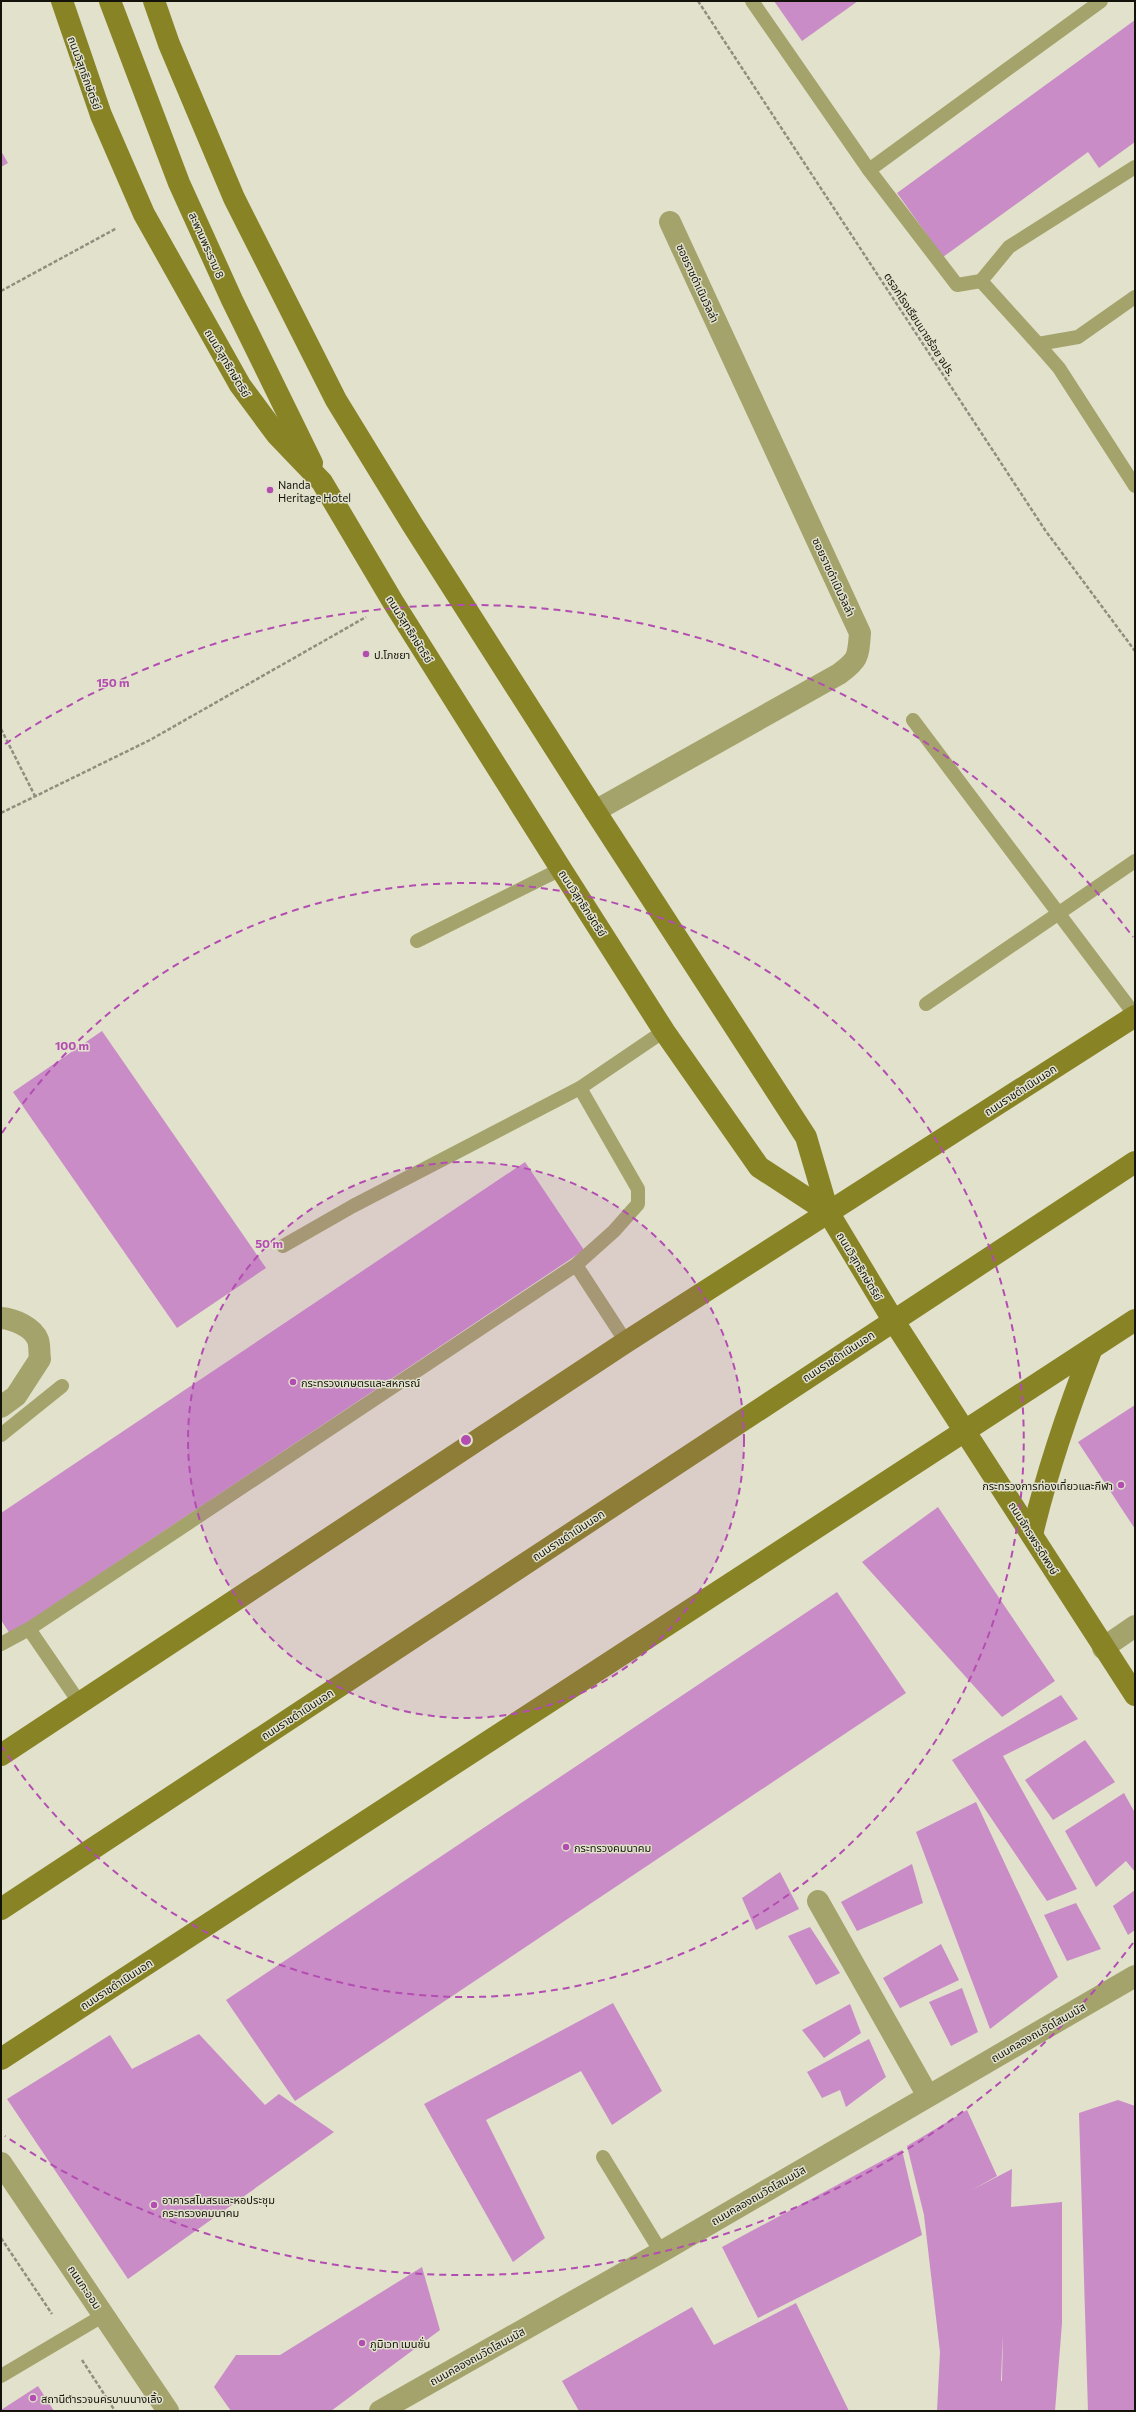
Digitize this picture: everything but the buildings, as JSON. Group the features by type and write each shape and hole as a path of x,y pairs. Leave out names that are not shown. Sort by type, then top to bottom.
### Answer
{"main road":[{"name":"ถนนวิสุทธิกษัตริย์","path":"62,1 101,115 144,214 240,385 277,435 322,482 393,602 664,1031 759,1167 828,1212"},
{"name":"สะพานพระราม 8","path":"110,1 179,183 232,300 322,482"},
{"name":"ถนนวิสุทธิกษัตริย์","path":"154,1 169,44 234,198 336,400 416,530 595,811 806,1137 828,1212 893,1320"},
{"name":"ถนนราชดำเนินนอก","path":"1,1755 626,1342 1135,1016"},
{"name":"ถนนราชดำเนินนอก","path":"1,1909 1135,1162"},
{"name":"ถนนจักรพรรดิพงษ์","path":"893,1320 1103,1648 1135,1695"},
{"name":"ถนนราชดำเนินนอก","path":"1,2058 1135,1320"},
{"path":"1032,1535 1044,1483 1072,1400 1092,1348"}],"street":[{"name":"ซอยราชดำเนินวิลล่า","path":"595,811 839,674 855,662 859,648 860,633 670,222"},
{"path":"1,1318 8,1318 26,1326 38,1340 40,1359 16,1396 1,1407"},
{"path":"1103,1648 1135,1626"},
{"path":"818,1901 928,2096"},
{"name":"ถนนคลองถมวัดโสมมนัส","path":"380,2411 661,2252 1135,1976"},
{"name":"ถนนกะออม","path":"1,2163 168,2411"}],"lane":[{"path":"752,1 869,170 957,285 981,281 1009,247 1135,167"},
{"path":"869,170 1101,1"},
{"path":"981,281 1059,368 1135,486"},
{"path":"1038,344 1078,337 1135,297"},
{"path":"913,720 1135,1016"},
{"path":"926,1004 1135,861"},
{"path":"417,941 561,869"},
{"path":"284,1246 353,1206 580,1088 664,1031"},
{"path":"1,1644 30,1629 576,1265 614,1231 638,1204 638,1189 580,1088"},
{"path":"576,1265 626,1342"},
{"path":"1,1435 62,1386"},
{"path":"30,1629 80,1702"},
{"path":"603,2157 661,2252"},
{"path":"1,2376 104,2316"}],"path":[{"name":"ตรอกโรงเรียนนายร้อย จปร.","path":"698,1 1045,530 1135,651"},
{"path":"1,291 144,214"},
{"path":"1,814 36,798 150,740 393,602"},
{"path":"1,729 36,798"}],"place":[{"name":"Nanda Heritage Hotel","path":"270,490"},
{"name":"ป.โภชยา","path":"366,654"},
{"name":"กระทรวงเกษตรและสหกรณ์","path":"293,1382"},
{"name":"กระทรวงการท่องเที่ยวและกีฬา","path":"1121,1485"},
{"name":"กระทรวงคมนาคม","path":"566,1847"},
{"name":"อาคารสโมสรและหอประชุม กระทรวงคมนาคม","path":"154,2205"},
{"name":"ภูมิเวท เมนชั่น","path":"362,2343"},
{"name":"สถานีตำรวจนครบานนางเลิ้ง","path":"33,2398"}]}
